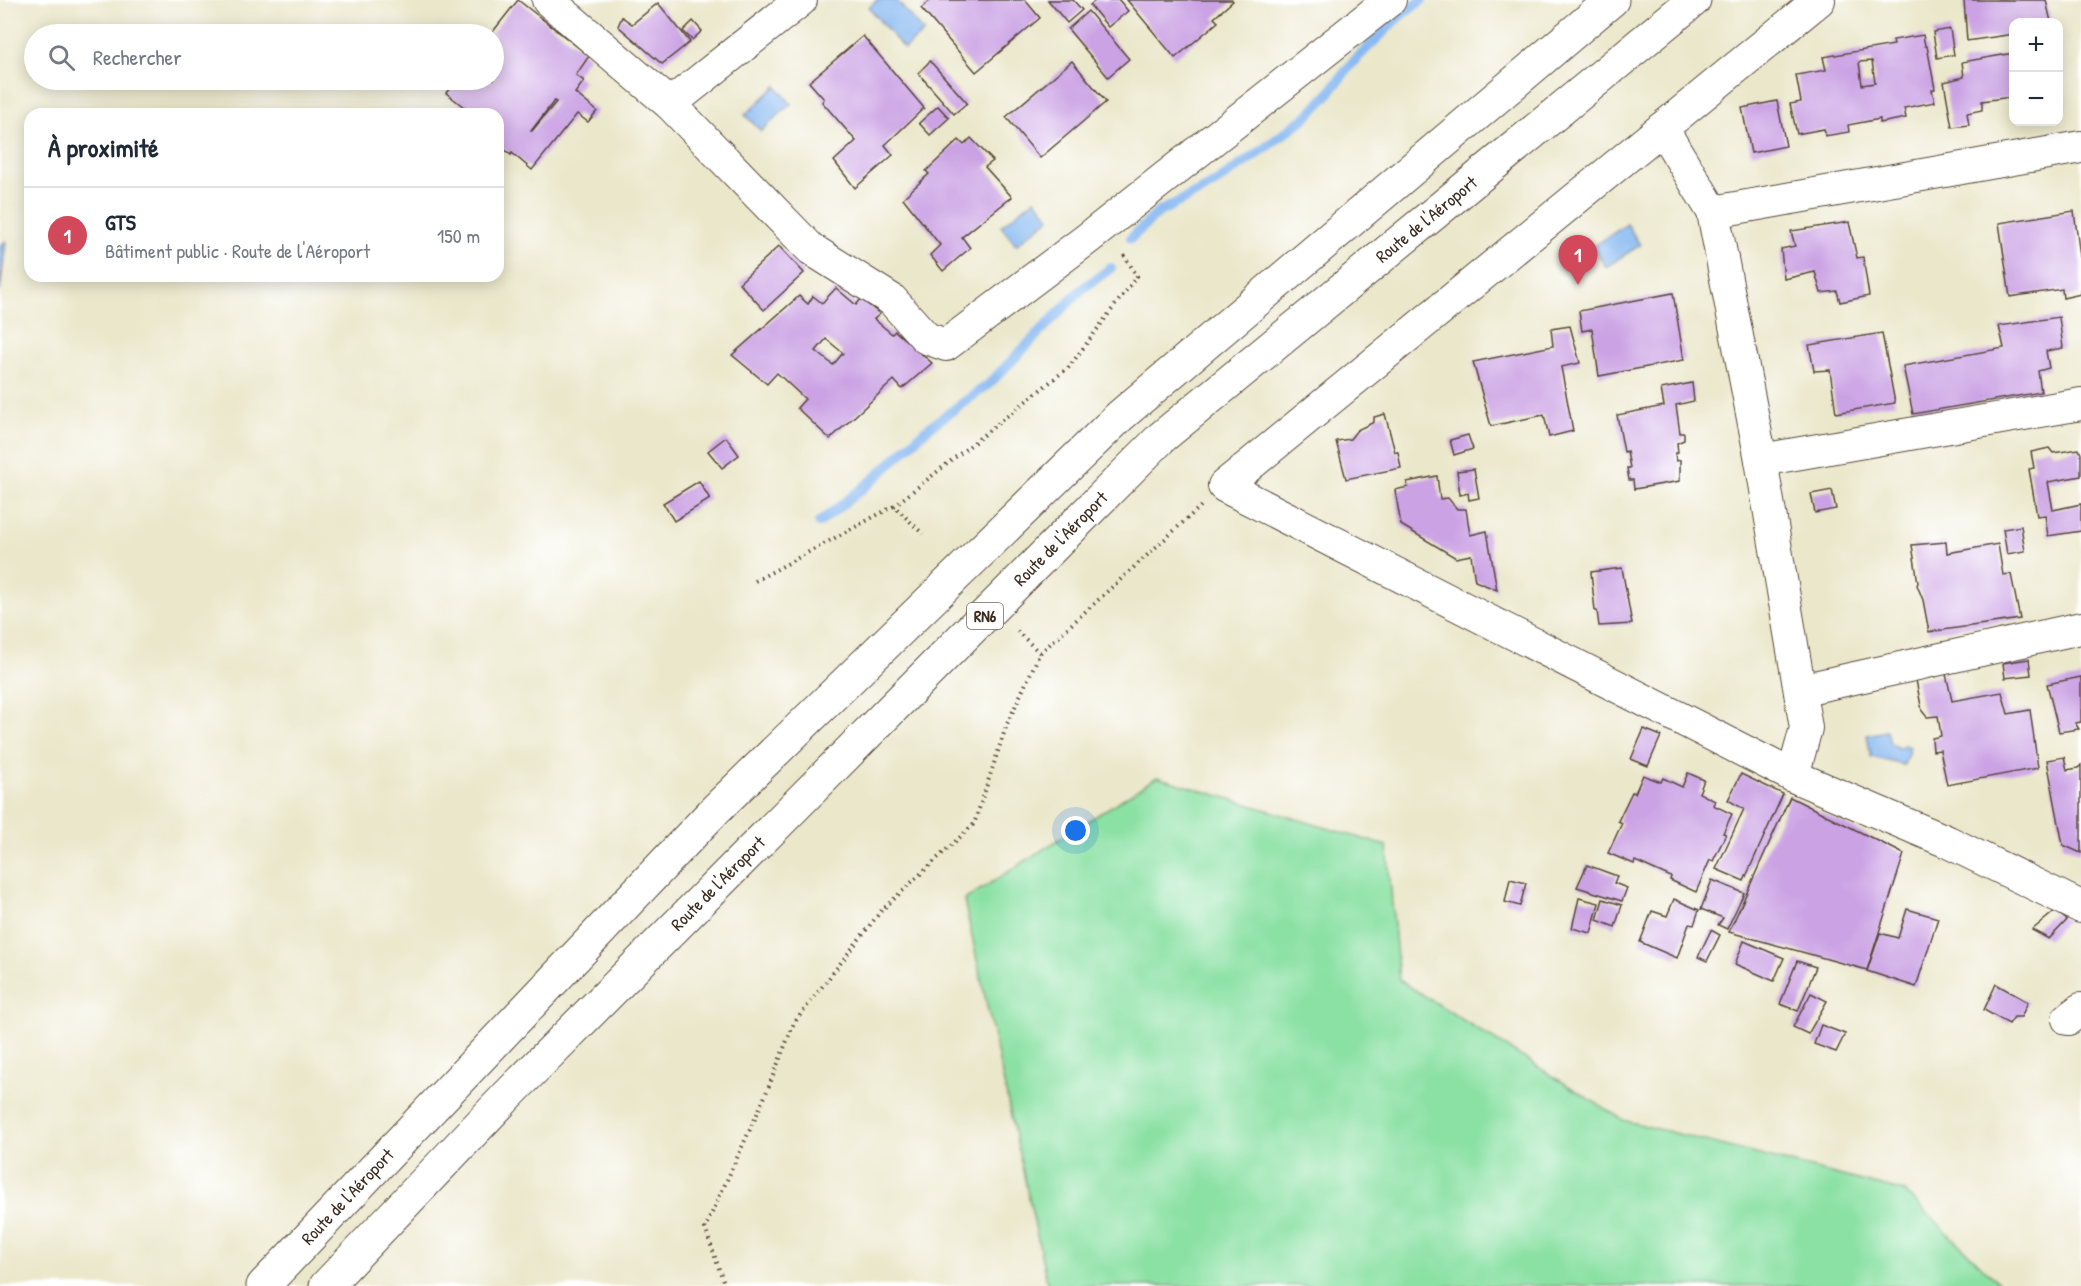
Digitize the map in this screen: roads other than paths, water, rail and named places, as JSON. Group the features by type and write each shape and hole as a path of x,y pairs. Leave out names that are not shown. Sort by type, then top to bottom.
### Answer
{"highway":[{"name":"Route de l'Aéroport","path":"263,1286 715,810 1120,416 1612,0"},
{"name":"Route de l'Aéroport","path":"326,1286 509,1094 1162,437 1694,0"}],"street":[{"path":"548,0 670,104 811,249 892,300 926,338 946,345 1105,225 1390,0"},
{"path":"670,104 801,0"},
{"path":"1819,0 1224,486 1792,776 1948,842 2081,907"},
{"path":"1662,128 1713,212 1761,460 1806,728 1792,776"},
{"path":"1713,212 2081,147"},
{"path":"1761,460 2081,404"},
{"path":"1800,690 2081,628"}],"water":[{"path":"877,0 896,0 924,32 904,49 869,8"},
{"path":"776,86 791,104 761,131 745,115"},
{"path":"1035,199 1050,218 1016,245 1001,226"},
{"path":"1627,224 1640,245 1606,267 1593,247"},
{"path":"6,241 0,292 0,245"},
{"path":"1887,731 1890,743 1898,748 1904,745 1910,747 1904,765 1871,757 1867,735"}],"waterway":[{"path":"1131,238 1159,212 1212,185 1306,117 1326,97 1352,63 1401,15 1422,0"},
{"path":"819,523 874,479 927,429 989,384 1082,289 1111,268"}],"place":[{"name":"GTS","path":"1578,285"}]}
